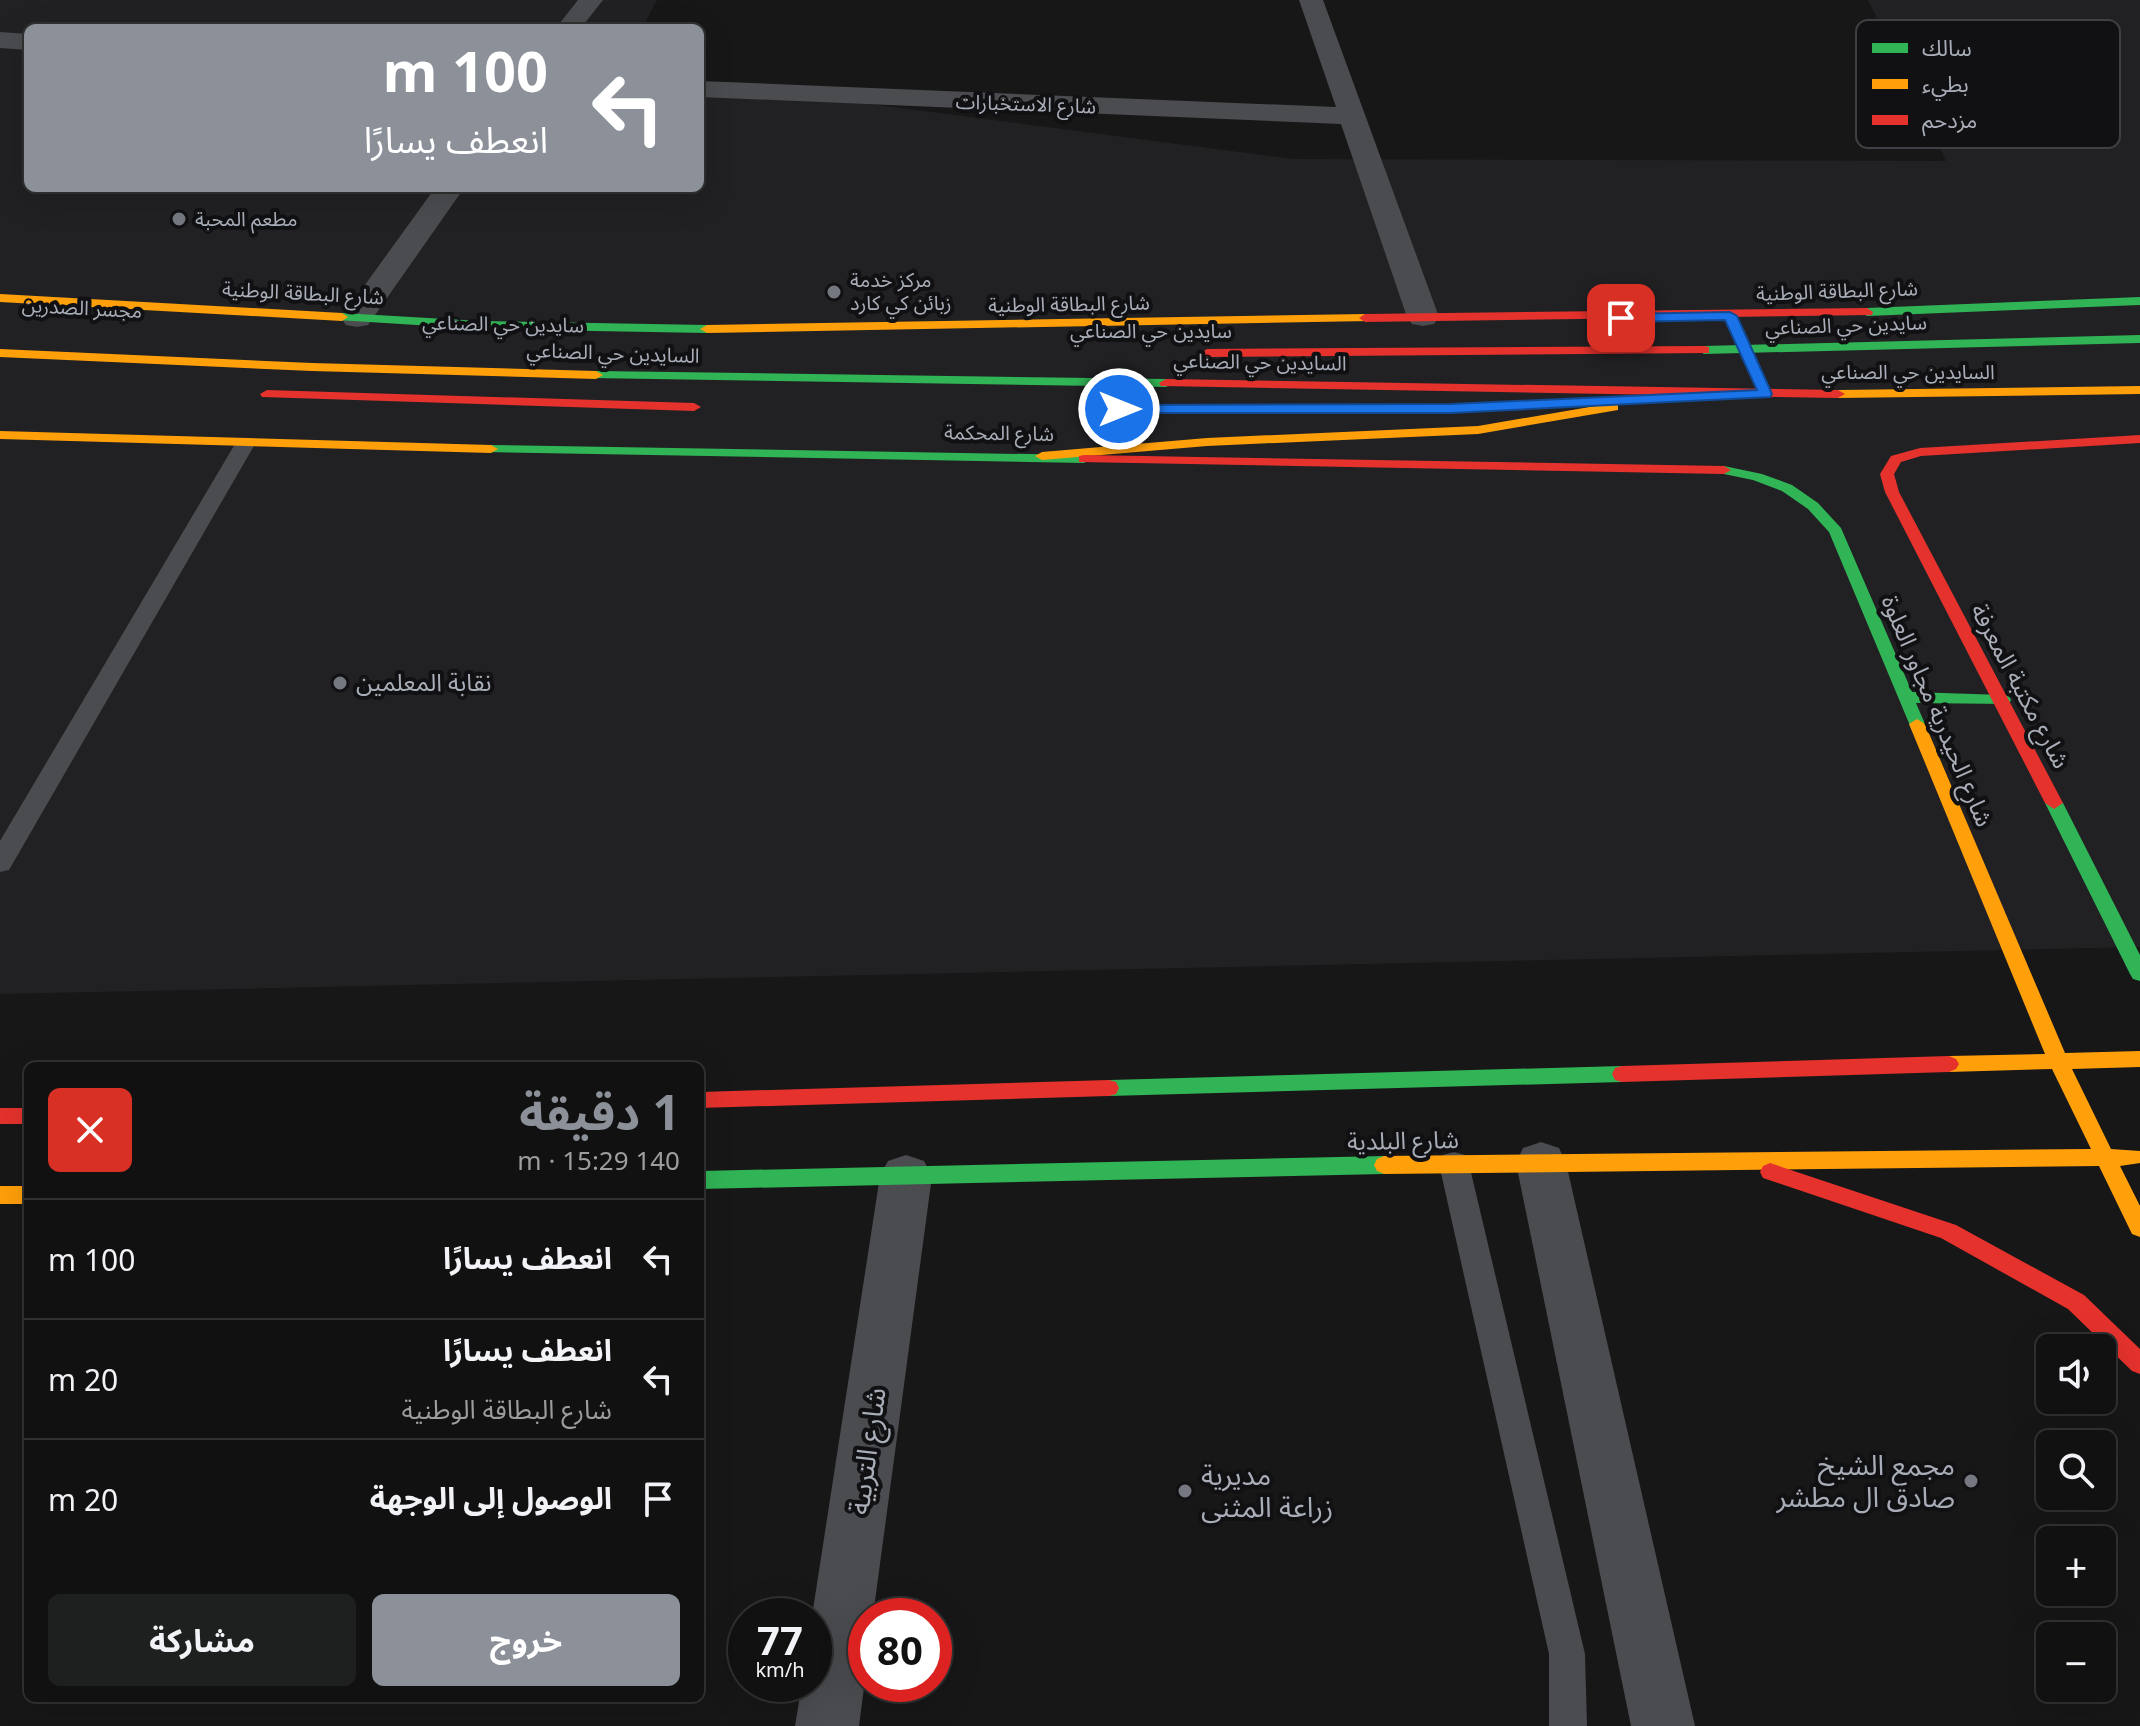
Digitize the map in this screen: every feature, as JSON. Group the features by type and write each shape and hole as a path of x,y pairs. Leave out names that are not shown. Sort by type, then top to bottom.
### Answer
{"main road":[{"name":"شارع البطاقة الوطنية","path":"0,298 510,326 780,330 1423,317 1730,316 2140,301"},
{"path":"1730,316 1766,394"},
{"name":"سايدين حي الصناعي","path":"1184,353 1746,349 2140,339"},
{"name":"السايدين حي الصناعي","path":"0,353 710,378 1528,388 1728,394 2140,390"},
{"path":"249,393 714,408"},
{"path":"1493,407 1728,394"},
{"path":"1042,456 1207,442 1478,430 1664,399"},
{"name":"شارع المحكمة","path":"0,435 242,434 496,449 1694,469"},
{"name":"شارع مكتبة المعرفة","path":"2140,439 1937,451 1896,459 1887,474 1887,483 2003,700 2140,974"},
{"name":"شارع الحيدرية مجاور العلوة","path":"1694,469 1762,476 1783,483 1816,504 1836,531 2058,1061 2107,1157"},
{"path":"1904,697 2003,700"},
{"path":"704,1100 2140,1059"},
{"path":"0,1116 24,1116"},
{"path":"2107,1157 2140,1228"},
{"name":"شارع البلدية","path":"704,1180 1454,1164 2140,1157"},
{"path":"1737,1161 1948,1231 2076,1302 2140,1364"},
{"path":"0,1195 24,1195"}],"street":[{"path":"571,24 591,0"},
{"path":"1311,0 1423,317"},
{"path":"0,40 24,42"},
{"name":"شارع الاستخبارات","path":"704,89 1351,116"},
{"path":"357,318 447,192"},
{"path":"1541,1163 1663,1726"},
{"name":"شارع التربية","path":"827,1726 906,1176"}],"lane":[{"path":"0,863 242,434"},
{"path":"1454,1164 1567,1654 1568,1726"}],"shaded area":[{"path":"0,0 657,0 644,24 24,24 24,192 704,192 704,83 1294,159 1946,161 1940,148 2120,148 2120,20 1878,20 1868,0 2140,0 2140,947 0,994"}],"traffic: fast":[{"path":"1867,312 2140,301"},
{"path":"342,317 480,325 707,329"},
{"path":"1704,350 2140,339"},
{"path":"596,375 1166,383"},
{"path":"491,449 1084,459"},
{"path":"1724,470 1787,488 1813,506 1836,531 1917,724"},
{"path":"1904,697 2003,700"},
{"path":"2054,803 2140,974"},
{"path":"1109,1088 1622,1074"},
{"path":"704,1180 1384,1165"}],"traffic: slow":[{"path":"0,298 342,317"},
{"path":"707,329 1365,318"},
{"path":"0,353 312,367 596,375"},
{"path":"1838,394 2140,390"},
{"path":"1042,456 1207,442 1478,430 1613,407"},
{"path":"0,435 491,449"},
{"path":"1917,724 2058,1061 2140,1228"},
{"path":"1949,1064 2140,1059"},
{"path":"1384,1165 2133,1157"},
{"path":"0,1195 24,1195"}],"traffic: jam":[{"path":"1365,318 1867,312"},
{"path":"1207,353 1704,350"},
{"path":"1166,383 1838,394"},
{"path":"267,394 694,407"},
{"path":"2054,803 1892,492 1887,474 1896,459 1920,452 2140,439"},
{"path":"1084,459 1724,470"},
{"path":"1622,1074 1949,1064"},
{"path":"704,1100 1109,1088"},
{"path":"0,1116 24,1116"},
{"path":"1770,1172 1948,1231 2076,1302 2140,1364"}],"place":[{"name":"مطعم المحبة","path":"179,219"},
{"name":"مركز خدمة زبائن كي كارد","path":"834,292"},
{"name":"نقابة المعلمين","path":"340,683"},
{"name":"مجمع الشيخ صادق ال مطشر","path":"1971,1481"},
{"name":"مديرية زراعة المثنى","path":"1185,1491"}],"route":[{"path":"1119,409 1451,409 1766,394 1730,316 1621,318"}]}
